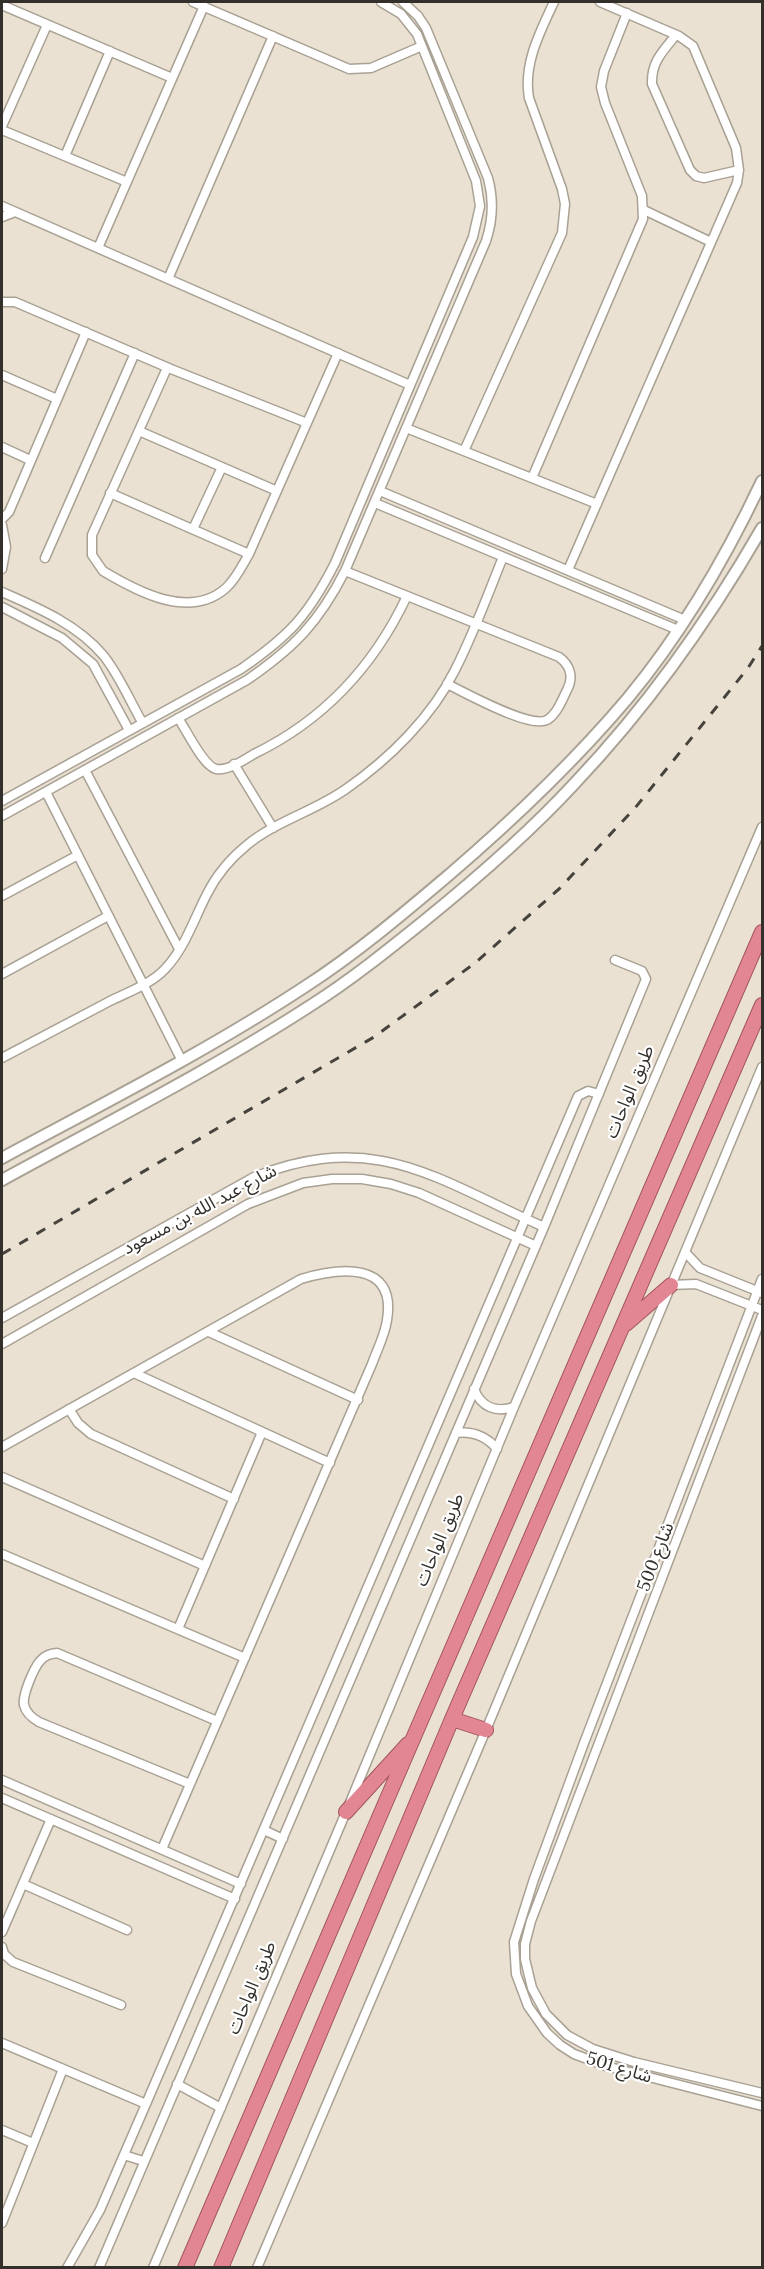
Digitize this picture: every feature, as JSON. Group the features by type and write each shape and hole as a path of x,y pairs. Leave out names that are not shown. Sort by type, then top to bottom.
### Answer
{"highway":[{"path":"186,2268 762,932"},
{"path":"221,2268 452,1719 762,1005"},
{"path":"622,1327 670,1285"},
{"path":"452,1719 486,1730"},
{"path":"346,1812 416,1736"}],"street":[{"path":"193,2 342,68 356,70 371,68 422,46"},
{"path":"2,801 241,669 269,649 290,631 309,609 351,527 473,237 480,206 476,181 422,46 410,23 401,14 381,2"},
{"path":"2,816 247,680 284,653 319,616 345,571 486,241 492,218 490,184 469,132 426,28 404,2"},
{"path":"464,451 538,290 562,233 565,219 562,189 529,98 527,86 536,41 554,2"},
{"path":"568,570 737,183 739,170 736,148 697,53 687,40 600,2"},
{"path":"2,5 172,78"},
{"path":"98,248 204,6"},
{"path":"532,478 641,228 644,210 642,196 605,104 602,87 604,71 627,13"},
{"path":"47,25 2,128 127,182"},
{"path":"676,35 658,56 654,65 652,84 686,163 696,176 704,178 739,170"},
{"path":"168,279 273,36"},
{"path":"64,156 110,51"},
{"path":"458,136 469,132"},
{"path":"2,206 410,385"},
{"path":"644,210 711,242"},
{"path":"2,217 15,212"},
{"path":"2,302 6,300 15,302 167,368 307,423"},
{"path":"442,310 454,315"},
{"path":"2,519 9,512 86,332"},
{"path":"45,558 135,353"},
{"path":"167,368 92,535 92,555 103,571 151,594 183,604 199,603 214,597 227,587 249,554 338,353"},
{"path":"2,375 57,399"},
{"path":"406,428 597,504"},
{"path":"139,431 277,491"},
{"path":"2,447 30,460"},
{"path":"193,529 222,467"},
{"path":"2,1158 182,1061 307,986 387,927 534,800 629,697 678,630 747,514 762,481"},
{"path":"380,491 685,620"},
{"path":"110,493 249,554"},
{"path":"375,502 678,630"},
{"path":"2,525 6,547 2,570"},
{"path":"351,527 362,532"},
{"path":"2,1180 255,1040 315,1003 398,942 478,876 574,785 643,705 676,662 726,589 762,528"},
{"path":"2,1058 143,984 164,970 195,921 207,892 225,867 247,845 273,828 310,811 345,790 376,766 405,738 447,684 476,624 503,556"},
{"path":"345,571 559,657 571,673 569,687 553,715 548,720 536,723 519,718 447,684"},
{"path":"2,592 53,616 89,640 104,656 142,722"},
{"path":"178,718 206,762 210,766 223,769 296,731 324,710 349,686 382,644 407,596"},
{"path":"2,607 62,638 93,664 129,730"},
{"path":"234,764 273,828"},
{"path":"85,770 179,949"},
{"path":"46,792 182,1061"},
{"name":"طريق الواحات","path":"153,2268 514,1407 762,827"},
{"path":"2,896 78,855"},
{"path":"2,974 108,916"},
{"path":"99,2268 536,1246 646,978 642,971 615,960"},
{"path":"245,1023 255,1040"},
{"path":"257,2268 486,1730 762,1067"},
{"path":"67,2268 100,2210 124,2155 578,1096 588,1091 599,1094"},
{"name":"شارع عبد الله بن مسعود","path":"2,1318 254,1177 307,1160 353,1157 389,1161 416,1168 544,1227"},
{"name":"شارع عبد الله بن مسعود","path":"2,1344 248,1203 303,1183 332,1179 362,1179 391,1184 419,1193 536,1246"},
{"path":"685,1251 700,1268 760,1292"},
{"path":"2,1447 301,1279 338,1270 365,1272 376,1279 385,1290 388,1303 387,1321 358,1400 162,1849"},
{"name":"شارع 500","path":"551,1836 752,1305 760,1292 762,1279"},
{"path":"670,1285 696,1284 762,1310"},
{"name":"شارع 500","path":"562,1840 762,1316"},
{"path":"208,1332 358,1400"},
{"path":"134,1373 330,1463"},
{"path":"474,1389 477,1396 490,1407 498,1410 514,1407"},
{"path":"69,1409 78,1423 91,1434 234,1499"},
{"path":"706,1427 718,1431"},
{"path":"178,1629 262,1432"},
{"path":"456,1433 469,1432 482,1436 497,1449"},
{"path":"2,1478 205,1566"},
{"path":"680,1494 692,1498"},
{"path":"2,1554 245,1658"},
{"path":"190,1784 39,1722 30,1716 24,1706 24,1695 39,1662 47,1655 57,1653 217,1721"},
{"path":"616,1661 627,1665"},
{"path":"2,1780 241,1884"},
{"path":"2,1798 235,1899"},
{"path":"2,1932 51,1819"},
{"path":"264,1830 283,1839"},
{"path":"551,1836 562,1840"},
{"name":"شارع 501","path":"551,1836 534,1879 514,1942 516,1974 528,2006 548,2033 567,2049 590,2061 762,2106"},
{"name":"شارع 501","path":"562,1840 531,1921 525,1944 527,1974 538,2001 556,2025 574,2039 593,2049 634,2062 762,2093"},
{"path":"23,1884 127,1930"},
{"path":"514,1942 525,1944"},
{"path":"2,1947 8,1958 18,1965 121,2005"},
{"path":"2,2043 146,2104"},
{"path":"2,2223 4,2210 63,2069"},
{"path":"177,2084 221,2108"},
{"path":"2,2130 33,2143"},
{"path":"124,2155 143,2161"}],"railway":[{"path":"2,1254 374,1037 475,963 559,889 635,808 748,668 762,646"}]}
